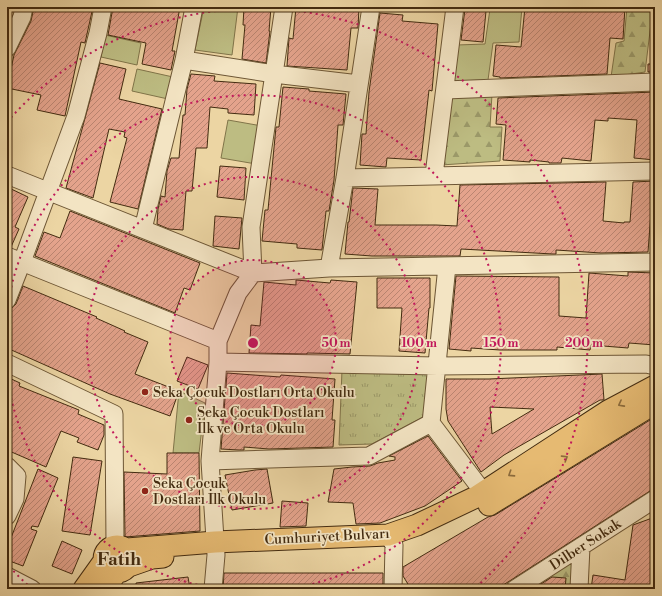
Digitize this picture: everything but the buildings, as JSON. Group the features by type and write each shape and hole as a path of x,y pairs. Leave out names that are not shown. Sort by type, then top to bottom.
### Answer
{"main road":[{"name":"Cumhuriyet Bulvarı","path":"487,498 608,411 655,386"},
{"name":"Cumhuriyet Bulvarı","path":"118,559 215,548 391,540 417,525 487,498 655,403"},
{"path":"84,589 118,559"},
{"path":"104,589 118,559"}],"street":[{"path":"7,300 15,259 48,191 76,116 98,33 103,7"},
{"path":"143,228 184,60 194,7"},
{"path":"213,589 215,548 210,461 218,362 218,341 238,293 253,273 251,227 284,7"},
{"path":"329,268 345,178 371,7"},
{"path":"434,175 455,7"},
{"path":"7,48 18,13"},
{"path":"184,60 274,74 359,84"},
{"path":"445,90 655,82"},
{"path":"345,178 655,171"},
{"path":"7,176 143,228 253,273 329,268 655,262"},
{"path":"15,259 218,341"},
{"path":"447,266 431,423 487,498"},
{"path":"218,362 438,366 638,364 655,366"},
{"path":"7,363 114,414 118,559"},
{"path":"210,461 369,456 431,423"},
{"path":"7,466 17,476 15,499 7,516"},
{"name":"Dilber Sokak","path":"515,589 655,499"},
{"path":"391,540 393,589"},
{"path":"580,589 581,546"},
{"path":"7,576 32,589"}],"green space":[{"path":"204,7 238,7 232,55 195,50"},
{"path":"522,7 519,42 493,43 488,80 453,81 457,45 485,44 490,9"},
{"path":"627,7 653,7 645,72 611,77 616,43 624,41"},
{"path":"105,35 141,43 137,65 101,57"},
{"path":"137,69 173,77 168,99 132,91"},
{"path":"492,94 490,127 502,127 500,161 441,165 448,95"},
{"path":"228,120 262,126 256,164 221,158"},
{"path":"342,370 431,372 427,415 372,444 339,445"},
{"name":"Seka Çocuk Dostları İlk ve Orta Okulu","path":"179,391 205,403 199,453 173,453"},
{"path":"581,547 579,589 515,589"}],"place":[{"name":"Seka Çocuk Dostları Orta Okulu","path":"145,392"},
{"name":"Seka Çocuk Dostları İlk ve Orta Okulu","path":"189,420"},
{"name":"Seka Çocuk Dostları İlk Okulu","path":"145,491"}],"district":[{"name":"Fatih","path":"119,559"}]}
